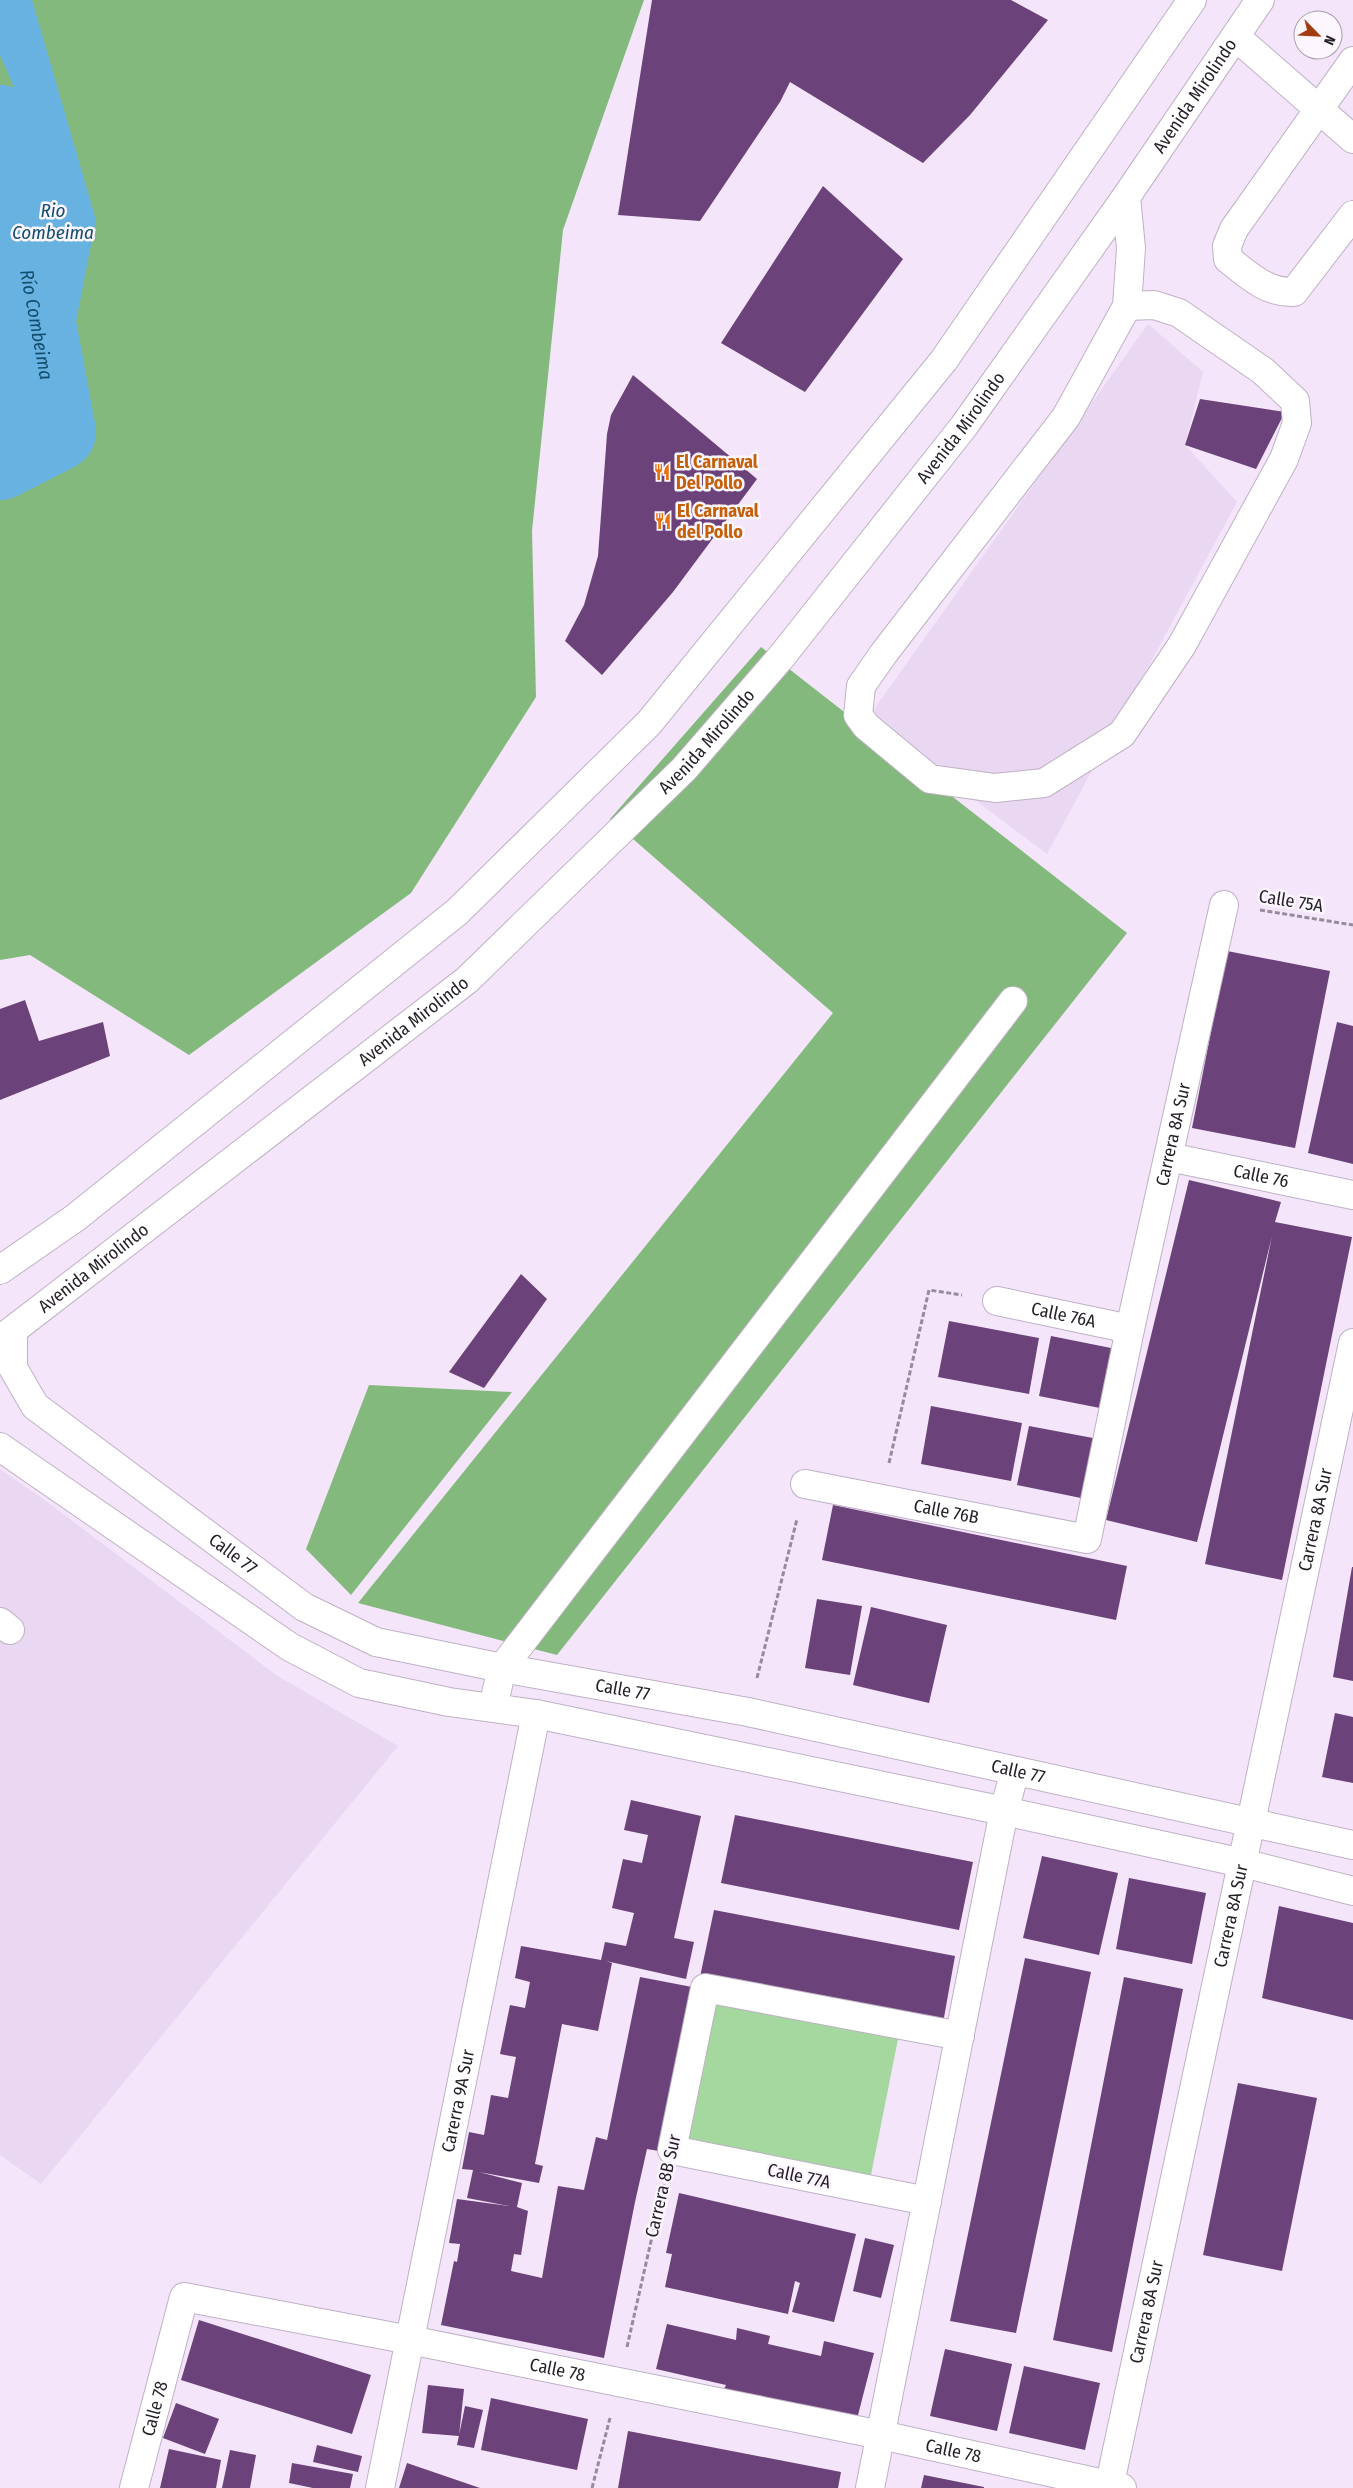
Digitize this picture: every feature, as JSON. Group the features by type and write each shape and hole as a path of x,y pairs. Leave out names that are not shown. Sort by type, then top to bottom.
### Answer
{"street":[{"path":"0,1270 75,1218 457,912 649,722 944,360 1192,0"},
{"name":"Avenida Mirolindo","path":"6,1336 467,980 677,776 782,656 964,426 1126,197 1260,0"},
{"path":"1236,37 1353,139"},
{"path":"1353,61 1234,228 1226,246 1228,260 1258,283 1280,293 1294,292 1353,215"},
{"path":"1126,197 1131,248 1127,306 1066,417 884,652 861,686 858,715 866,726 930,779 995,788 1044,783 1122,734 1182,645 1284,459 1297,423 1295,401 1264,371 1179,313 1154,305 1127,306"},
{"name":"Carrera 8A Sur","path":"1087,1539 1130,1329 1224,905"},
{"path":"493,1707 502,1668 1013,1001"},
{"name":"Calle 76","path":"1169,1157 1353,1195"},
{"name":"Calle 76A","path":"997,1301 1130,1329"},
{"name":"Calle 77","path":"6,1336 14,1368 35,1406 304,1607 376,1642 502,1668 748,1712 1353,1844"},
{"name":"Carrera 8A Sur","path":"1114,2487 1353,1343"},
{"path":"0,1447 290,1647 359,1684 449,1702 536,1714 1004,1810 1243,1863 1353,1891"},
{"name":"Calle 76B","path":"805,1484 1087,1539"},
{"name":"Carerra 9A Sur","path":"380,2488 536,1714"},
{"path":"870,2488 1004,1810 1015,1771"},
{"name":"Carrera 8B Sur","path":"672,2150 705,1988 960,2036"},
{"name":"Calle 77A","path":"672,2150 927,2202"},
{"name":"Calle 78","path":"134,2488 184,2297 410,2340 881,2435 1114,2487"}],"path":[{"name":"Calle 75A","path":"1224,905 1353,924"},
{"path":"881,1498 929,1290"},
{"path":"748,1712 805,1484"},
{"name":"Carrera 8B Sur","path":"592,2488 619,2382 672,2150"}],"shaded area":[{"path":"1148,324 1203,372 1185,445 1237,502 1047,854 867,719"},
{"path":"0,1469 50,1504 276,1675 398,1746 41,2184 0,2155"}],"green space":[{"path":"0,0 644,0 563,230 532,531 536,697 411,893 189,1055 30,955 0,960"},
{"path":"761,647 1127,933 557,1655 358,1603 833,1013 610,819"},
{"path":"369,1385 512,1392 351,1595 306,1549"},
{"path":"705,1988 900,2029 868,2190 672,2150"}],"water":[{"name":"Rio Combeima","path":"0,0 32,0 96,220 63,387 0,452 0,319 9,311 16,92 0,55"}],"building":[{"path":"652,0 1011,0 1048,20 970,115 923,163 790,82 780,102 700,221 618,215"},
{"path":"823,186 903,259 805,392 721,343"},
{"name":"El Carnaval del Pollo","path":"633,375 757,479 673,592 602,675 565,641 584,605 598,556 607,434 611,415"},
{"path":"1200,399 1285,412 1256,469 1185,445"},
{"path":"1227,951 1330,971 1295,1148 1192,1128"},
{"path":"25,1000 39,1041 103,1022 110,1056 0,1100 0,1009"},
{"path":"1337,1022 1353,1026 1353,1164 1308,1153"},
{"path":"1189,1180 1281,1202 1275,1222 1352,1237 1282,1580 1205,1564 1272,1236 1197,1542 1106,1520"},
{"path":"521,1274 547,1299 484,1388 449,1372"},
{"path":"949,1321 1039,1338 1029,1394 938,1377"},
{"path":"1051,1336 1116,1349 1105,1409 1039,1396"},
{"path":"931,1406 1022,1423 1011,1481 921,1464"},
{"path":"1029,1426 1093,1438 1081,1498 1017,1485"},
{"path":"833,1505 1127,1566 1116,1620 822,1560"},
{"path":"1353,1567 1353,1681 1333,1677"},
{"path":"817,1599 862,1606 850,1675 805,1668"},
{"path":"871,1607 947,1625 929,1703 853,1685"},
{"path":"1335,1713 1353,1717 1353,1783 1322,1777"},
{"path":"631,1800 701,1816 674,1938 694,1942 686,1979 606,1961 612,1963 598,2031 562,2024 535,2164 543,2166 539,2183 479,2172 522,2183 517,2207 528,2211 521,2255 514,2254 511,2271 542,2278 558,2186 584,2190 596,2137 607,2140 640,1977 692,1987 659,2151 647,2149 604,2358 441,2325 454,2261 457,2262 460,2244 449,2243 457,2199 509,2206 467,2198 473,2170 462,2169 469,2132 484,2135 491,2095 508,2098 516,2057 500,2054 510,2005 525,2008 530,1982 515,1978 521,1946 601,1960 605,1942 626,1946 634,1913 612,1908 623,1859 642,1863 648,1835 624,1830"},
{"path":"735,1815 973,1862 959,1930 721,1883"},
{"path":"1042,1856 1118,1873 1099,1955 1023,1938"},
{"path":"1129,1878 1206,1893 1192,1964 1116,1949"},
{"path":"1279,1906 1353,1923 1353,2020 1262,1998"},
{"path":"714,1910 955,1956 943,2023 700,1977"},
{"path":"1025,1958 1091,1972 1016,2333 950,2321"},
{"path":"1124,1977 1183,1989 1112,2352 1053,2340"},
{"path":"1238,2083 1317,2098 1282,2271 1203,2255"},
{"path":"679,2193 856,2234 834,2322 792,2312 800,2283 795,2281 788,2314 665,2287 672,2254 666,2253"},
{"path":"865,2238 894,2245 881,2298 853,2291"},
{"path":"199,2320 371,2375 352,2434 181,2380"},
{"path":"667,2324 736,2340 737,2328 770,2336 768,2344 821,2356 824,2341 874,2353 857,2419 724,2389 726,2385 656,2369"},
{"path":"945,2349 1012,2364 997,2431 930,2416"},
{"path":"1024,2366 1100,2383 1085,2450 1009,2433"},
{"path":"428,2385 464,2389 459,2436 422,2433"},
{"path":"491,2398 588,2419 577,2470 481,2450"},
{"path":"176,2403 219,2419 205,2454 163,2438"},
{"path":"465,2406 483,2410 474,2448 457,2445"},
{"path":"628,2431 841,2472 838,2488 618,2488"},
{"path":"317,2445 362,2456 358,2472 313,2462"},
{"path":"169,2449 221,2460 216,2488 160,2488"},
{"path":"230,2450 256,2455 250,2488 222,2488"},
{"path":"292,2463 353,2474 350,2488 313,2488 289,2483"},
{"path":"407,2463 480,2488 399,2488"},
{"path":"924,2475 984,2487 984,2488 921,2488"}],"waterway":[{"name":"Río Combeima","path":"0,124 57,432 0,461"}],"place":[{"name":"El Carnaval Del Pollo","path":"662,472"},
{"name":"El Carnaval del Pollo","path":"663,521"}]}
